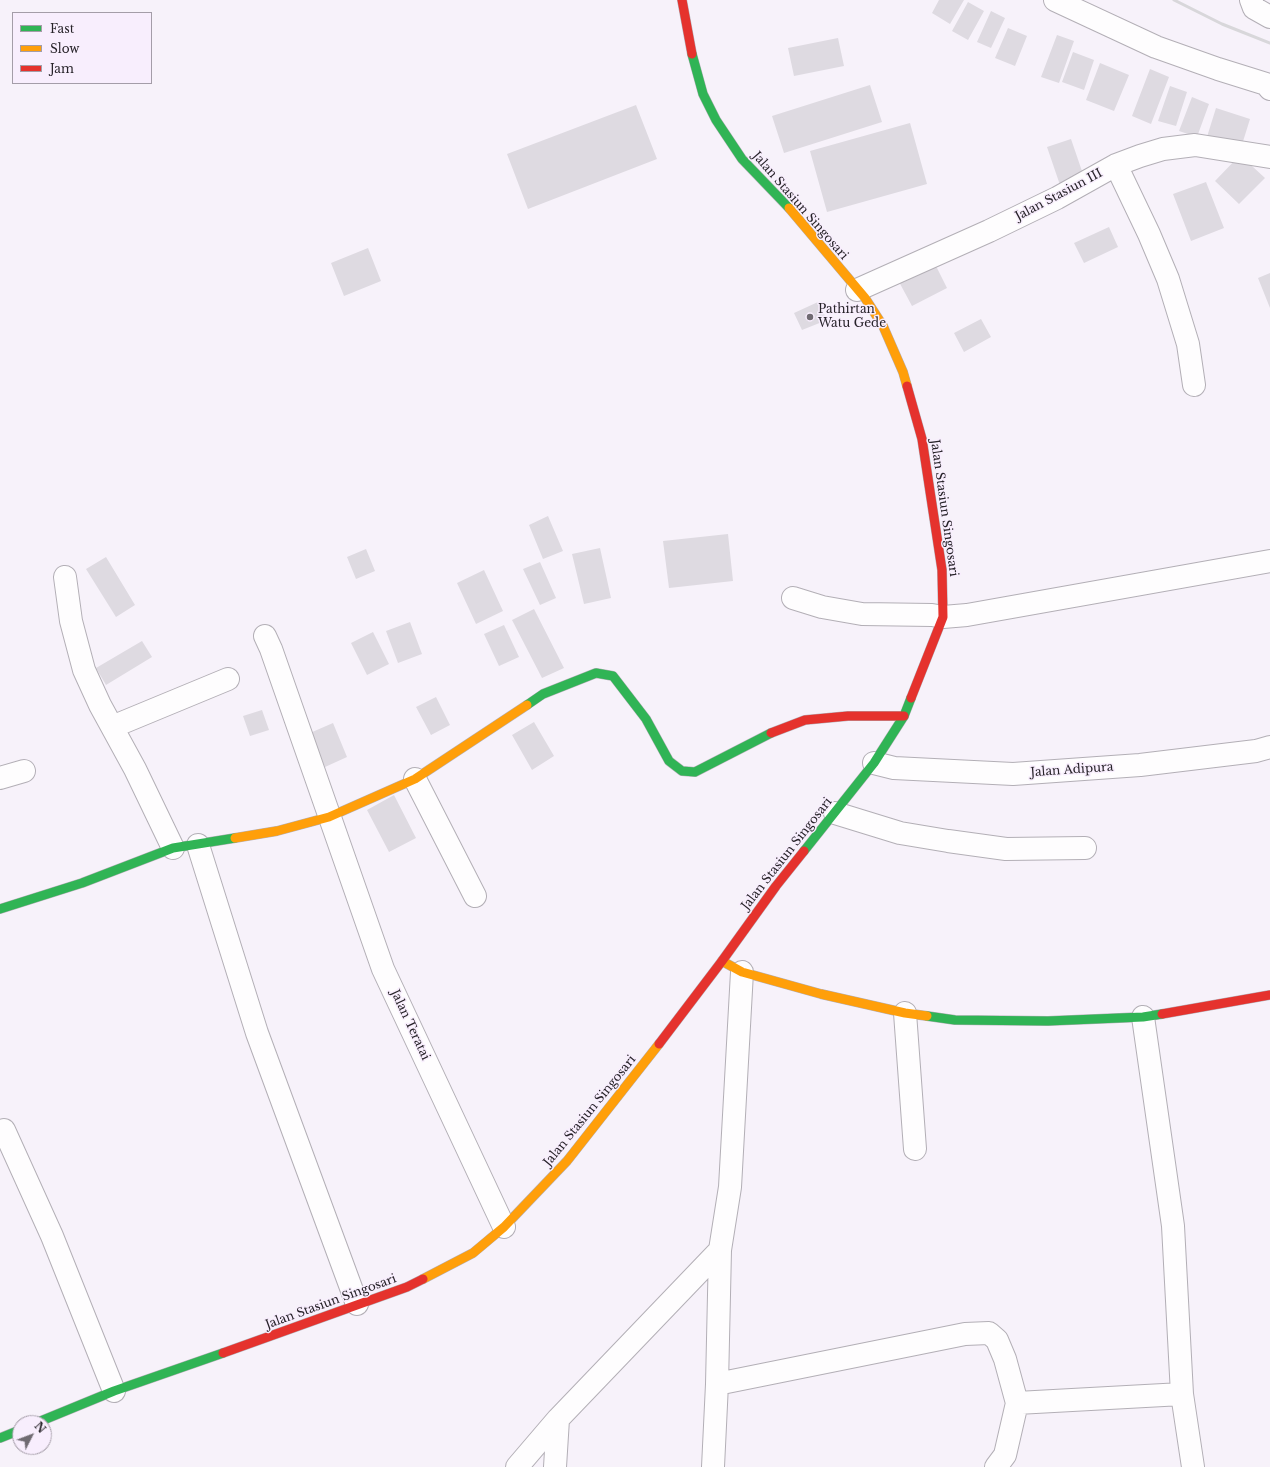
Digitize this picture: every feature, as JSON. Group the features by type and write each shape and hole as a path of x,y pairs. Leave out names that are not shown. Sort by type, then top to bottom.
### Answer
{"street":[{"name":"Jalan Stasiun Singosari","path":"52,1416 114,1391 280,1334 406,1287 473,1253 504,1227 567,1161 722,961 776,886 874,763 904,716 943,617 942,570 922,439 903,372 886,333 866,298 857,290 793,213 742,159 716,120 703,94 694,64 682,0"},
{"path":"1055,0 1156,47 1218,70 1266,84 1270,89"},
{"name":"Jalan Stasiun III","path":"857,290 1009,221 1057,198 1116,165 1140,156 1163,149 1196,144 1270,157"},
{"path":"1116,165 1149,234 1168,279 1188,344 1194,385"},
{"path":"793,598 822,607 862,614 932,615 943,617 974,614 1270,561"},
{"path":"65,577 71,621 84,670 100,706 135,769 173,848"},
{"name":"Jalan Teratai","path":"265,636 271,649 383,968 504,1227"},
{"path":"0,909 82,883 173,848 277,831 329,817 415,779 544,694 596,673 613,676 618,681 646,719 669,761 682,771 695,772 763,736 805,720 848,716 904,716"},
{"path":"112,728 228,679"},
{"name":"Jalan Adipura","path":"874,763 894,768 1013,774 1140,765 1256,751 1270,747"},
{"path":"0,778 24,771"},
{"path":"415,779 475,896"},
{"path":"835,813 900,833 948,841 1006,849 1085,848"},
{"path":"198,845 257,1033 357,1304"},
{"path":"722,961 742,972 821,994 905,1013 955,1020 1048,1021 1143,1017 1270,995"},
{"path":"713,1467 717,1384 720,1250 730,1187 742,972"},
{"path":"905,1013 915,1149"},
{"path":"1143,1017 1172,1226 1182,1394 1193,1467"},
{"path":"4,1130 52,1236 114,1391"},
{"path":"517,1467 558,1419 720,1250"},
{"path":"717,1384 965,1334 989,1333 997,1340 1005,1359 1017,1403 1005,1455 996,1467"},
{"path":"1017,1403 1182,1394"},
{"path":"555,1467 558,1419"},
{"path":"0,1438 12,1433"}],"building":[{"path":"939,0 964,0 950,24 932,13"},
{"path":"968,2 984,11 968,40 952,31"},
{"path":"991,11 1005,18 991,48 977,42"},
{"path":"1008,28 1027,36 1015,66 995,58"},
{"path":"1057,35 1074,41 1059,83 1041,77"},
{"path":"838,38 844,66 794,76 788,48"},
{"path":"1073,52 1094,60 1084,90 1062,82"},
{"path":"1100,63 1129,75 1114,111 1086,100"},
{"path":"1150,69 1169,77 1151,124 1132,116"},
{"path":"870,85 882,122 784,153 772,116"},
{"path":"1170,86 1187,92 1176,126 1158,121"},
{"path":"1192,97 1209,104 1197,137 1179,131"},
{"path":"636,105 657,159 528,209 507,154"},
{"path":"1216,108 1250,119 1240,151 1206,140"},
{"path":"910,123 927,184 827,212 810,151"},
{"path":"1071,139 1084,177 1060,185 1047,147"},
{"path":"1240,155 1265,178 1239,204 1215,181"},
{"path":"1206,182 1224,228 1191,241 1173,194"},
{"path":"1109,227 1118,247 1084,263 1074,243"},
{"path":"368,248 381,281 344,296 331,263"},
{"path":"934,262 947,288 912,306 898,280"},
{"path":"1270,273 1270,308 1258,278"},
{"name":"Pathirtan Watu Gede","path":"818,302 827,320 802,330 794,313"},
{"path":"981,319 991,337 964,352 954,333"},
{"path":"548,516 563,551 543,559 529,525"},
{"path":"728,534 733,581 669,588 663,541"},
{"path":"600,548 611,598 584,604 572,554"},
{"path":"366,549 375,571 356,579 347,557"},
{"path":"106,557 135,605 116,617 86,569"},
{"path":"540,562 556,598 540,605 523,569"},
{"path":"484,570 503,611 476,624 457,583"},
{"path":"534,609 564,668 542,678 512,620"},
{"path":"410,622 422,654 398,663 386,631"},
{"path":"504,625 519,657 499,666 484,634"},
{"path":"373,632 389,664 367,675 351,643"},
{"path":"142,641 152,657 106,685 96,668"},
{"path":"436,697 450,725 431,735 416,707"},
{"path":"262,710 269,730 250,736 243,716"},
{"path":"534,722 554,756 532,770 512,735"},
{"path":"333,723 347,757 325,767 310,733"},
{"path":"394,795 416,838 389,852 367,810"}],"railway":[{"path":"1174,0 1222,24 1270,43"}],"traffic: fast":[{"path":"692,54 703,94 716,120 742,159 789,208"},
{"path":"527,705 543,694 596,673 613,676 646,719 669,761 682,771 695,772 771,733"},
{"path":"804,851 874,763 904,716 911,698"},
{"path":"0,909 82,883 173,848 235,838"},
{"path":"927,1016 955,1020 1048,1021 1143,1017 1162,1014"},
{"path":"52,1416 114,1391 223,1353"},
{"path":"0,1438 12,1433"}],"traffic: slow":[{"path":"789,208 865,298 883,326 903,372 907,386"},
{"path":"235,838 277,831 329,817 415,779 527,705"},
{"path":"722,961 742,972 821,994 905,1013 927,1016"},
{"path":"423,1279 473,1253 504,1227 567,1161 659,1044"}],"traffic: jam":[{"path":"682,0 692,54"},
{"path":"907,386 922,439 942,570 943,617 911,698"},
{"path":"771,733 805,720 848,716 904,716"},
{"path":"659,1044 722,961 776,886 804,851"},
{"path":"1162,1014 1270,995"},
{"path":"223,1353 407,1287 423,1279"}],"place":[{"name":"Pathirtan Watu Gede","path":"810,317"}]}
